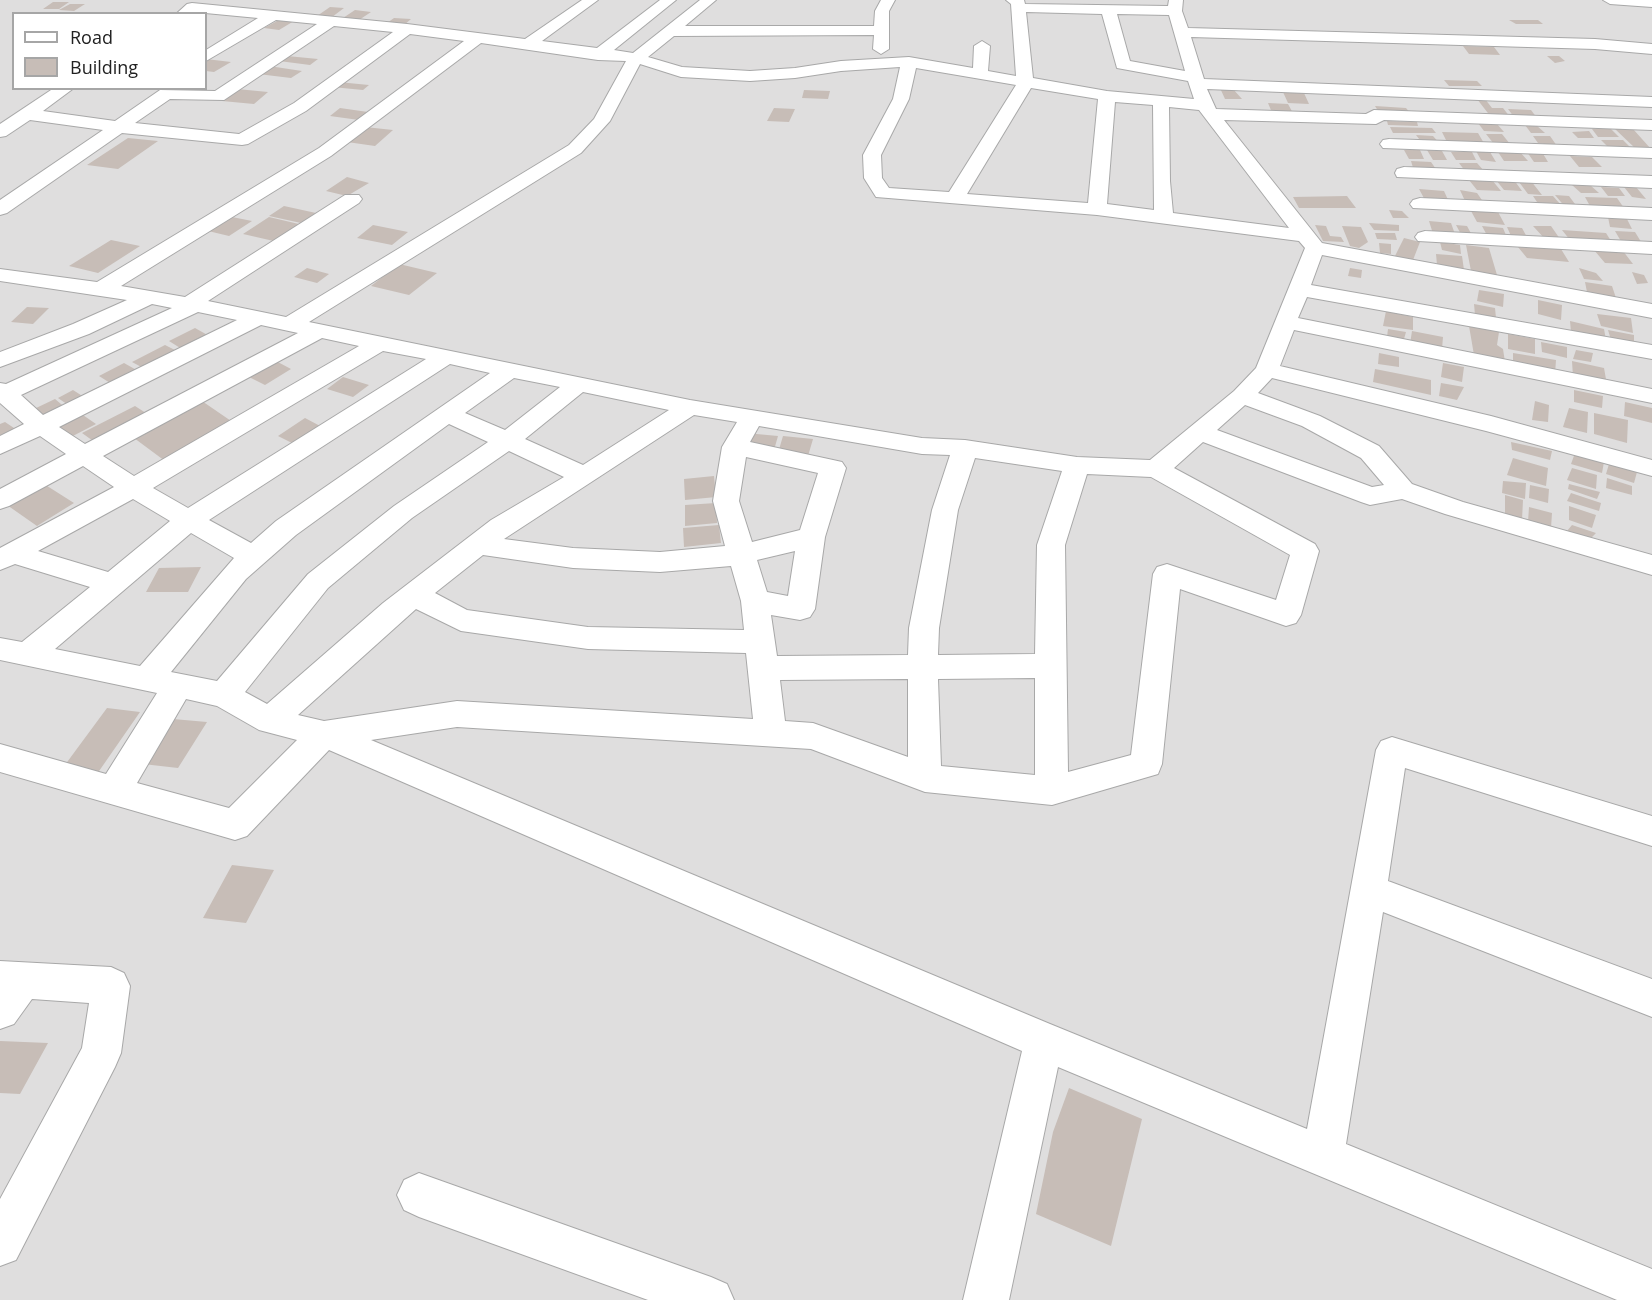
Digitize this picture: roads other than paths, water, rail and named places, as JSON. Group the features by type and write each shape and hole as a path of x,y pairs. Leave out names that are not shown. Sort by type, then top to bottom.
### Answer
{"street":[{"path":"527,45 591,0"},
{"path":"598,55 669,0"},
{"path":"290,324 575,149 601,121 636,58 673,31 709,0"},
{"path":"1610,0 1652,3"},
{"path":"955,198 1025,84 1016,4 1108,9 1176,5 1196,81 1207,109 1311,242"},
{"path":"192,7 478,37 598,55 636,58 681,72 750,76 881,62 909,62 1025,84 1207,109 1375,117 1652,125"},
{"path":"880,7 881,62"},
{"path":"1108,9 1123,65 1196,81 1648,105"},
{"path":"207,55 272,16"},
{"path":"0,208 166,94 218,96 330,22"},
{"path":"27,114 119,128 242,140 300,107 407,29"},
{"path":"673,31 881,30"},
{"path":"1182,32 1595,44 1652,49"},
{"path":"101,289 325,152 478,37"},
{"path":"980,75 982,46"},
{"path":"909,62 901,99 872,155 873,178 883,193 1097,208 1164,217 1311,242 1430,270 1652,311"},
{"path":"0,132 63,90"},
{"path":"1361,91 1420,204 1430,270"},
{"path":"1097,208 1107,96"},
{"path":"1161,102 1161,181 1164,217"},
{"path":"1389,144 1652,153"},
{"path":"1404,173 1652,182"},
{"path":"254,556 133,488 40,425 2,394 191,305 352,199"},
{"path":"1420,204 1652,214"},
{"path":"1425,237 1652,248"},
{"path":"1156,469 1242,396 1267,370 1299,289 1311,242"},
{"path":"0,275 101,289 191,305 381,342 690,407 922,446 965,448 1077,465 1156,469 1305,551 1286,615 1167,574 1146,764 1052,791 925,778 813,736 457,714 324,734 235,825 0,758"},
{"path":"1299,289 1652,352"},
{"path":"0,360 81,329 148,298"},
{"path":"0,446 257,319"},
{"path":"1286,322 1652,396"},
{"path":"0,500 318,331"},
{"path":"5,557 133,488 381,342"},
{"path":"14,652 112,583 189,520 447,356"},
{"path":"114,790 164,681 236,572 286,528 510,370"},
{"path":"1267,370 1491,424 1652,468"},
{"path":"224,695 318,581 403,512 507,441 580,383"},
{"path":"1242,396 1311,420 1370,452 1403,490 1454,508 1652,565"},
{"path":"270,721 415,595 501,527 585,476 690,407"},
{"path":"449,415 585,476"},
{"path":"752,417 735,447 726,501 755,601 771,734"},
{"path":"1199,432 1370,496 1403,490"},
{"path":"735,447 833,468 811,537 800,609 755,601"},
{"path":"925,778 922,721 924,628 945,510 965,448"},
{"path":"1052,791 1051,545 1077,465"},
{"path":"478,545 573,558 660,562 741,554 811,537"},
{"path":"5,557 112,583"},
{"path":"415,595 461,620 588,639 761,655 924,665 1050,666"},
{"path":"14,652 224,695 270,721 324,734 1044,1041 1652,1292"},
{"path":"1323,1156 1392,750 1652,831"},
{"path":"1369,890 1652,998"},
{"path":"0,1244 101,1053 111,986 8,990"},
{"path":"986,1300 1044,1041"},
{"path":"419,1195 711,1300"}]}
